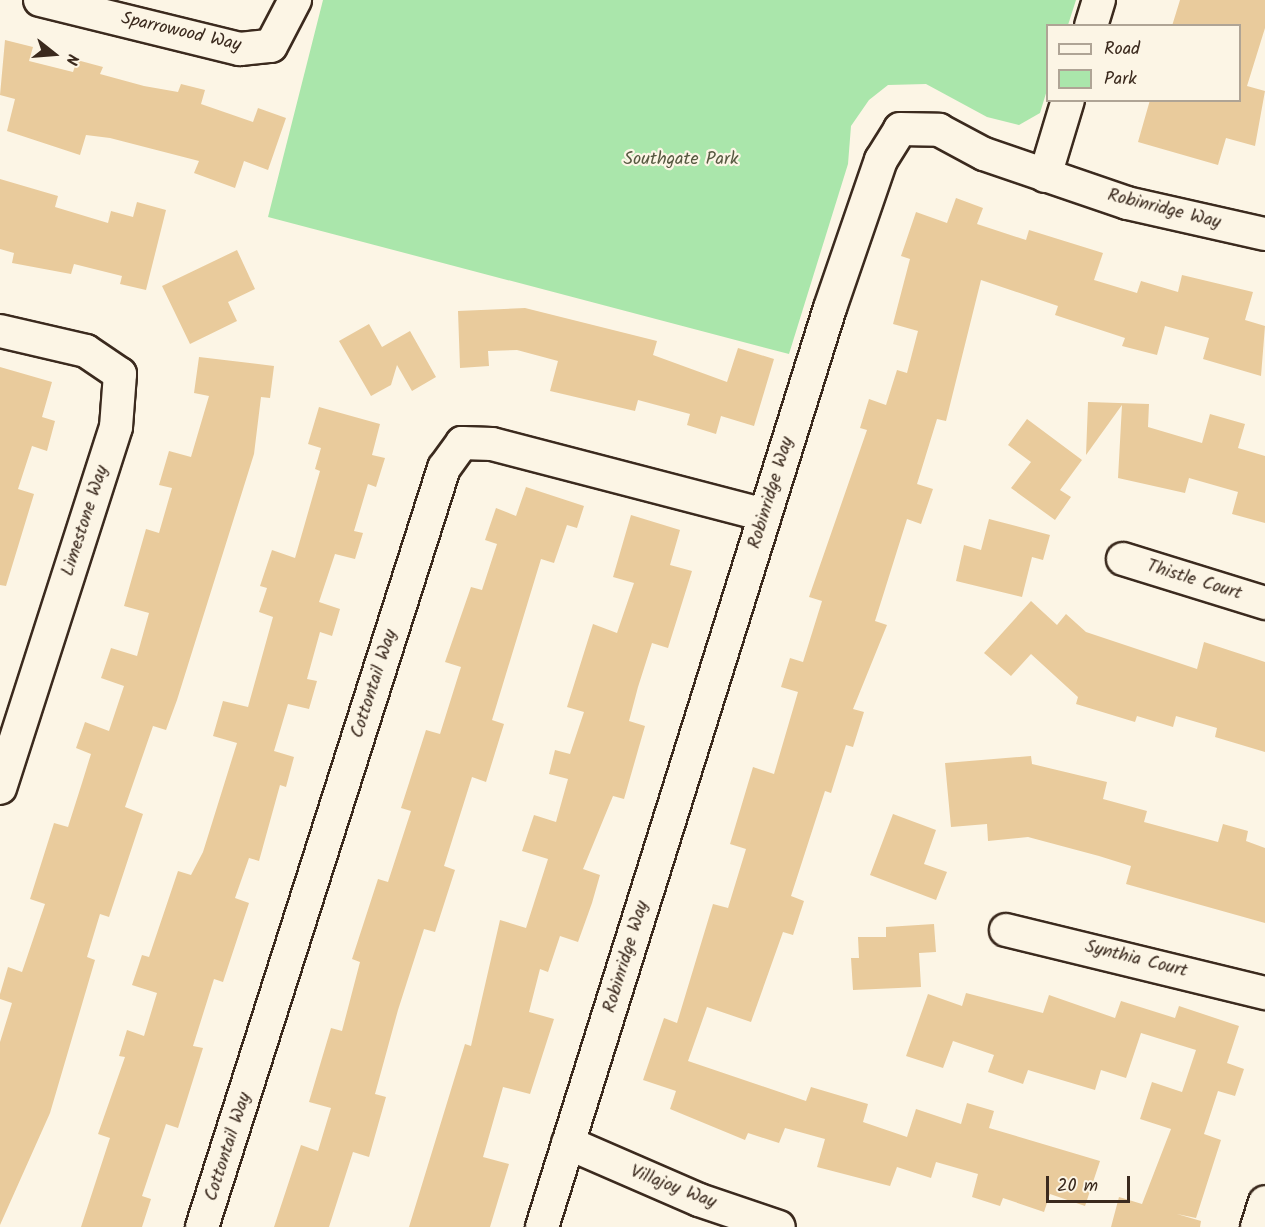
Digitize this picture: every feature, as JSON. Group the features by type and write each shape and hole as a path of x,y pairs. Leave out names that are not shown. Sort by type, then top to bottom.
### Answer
{"street":[{"name":"Sparrowood Way","path":"40,0 240,49 271,46 295,0"},
{"path":"1092,24 1099,0"},
{"path":"1045,176 1067,102"},
{"name":"Robinridge Way","path":"542,1227 765,516 881,160 900,129 939,130 1045,176 1127,203 1265,234"},
{"name":"Limestone Way","path":"0,331 86,351 120,374 116,427 0,788"},
{"name":"Cottontail Way","path":"202,1227 444,468 462,443 492,444 765,516"},
{"name":"Thistle Court","path":"1123,559 1265,603"},
{"name":"Synthia Court","path":"1006,930 1265,993"},
{"name":"Villajoy Way","path":"568,1143 699,1200 780,1227"},
{"path":"1257,1227 1265,1202"}],"green space":[{"name":"Southgate Park","path":"323,0 1076,0 1068,24 1046,24 1046,93 1040,113 1019,125 987,117 926,84 888,85 869,100 851,126 848,164 789,354 268,217"}],"building":[{"path":"1180,0 1265,0 1265,28 1247,86 1265,91 1255,146 1226,138 1218,165 1138,142 1149,102 1241,102 1241,24 1173,24"},
{"path":"5,40 33,47 29,61 73,72 77,60 103,67 100,74 144,86 178,92 181,84 205,90 201,104 253,122 258,108 286,118 268,170 244,161 235,188 194,173 199,161 110,138 86,135 80,155 7,131 15,99 0,95"},
{"path":"0,179 58,196 55,207 108,223 111,211 133,217 137,202 166,210 146,290 120,284 122,276 74,264 71,274 12,263 14,253 0,249"},
{"path":"956,198 983,208 977,224 1026,240 1029,230 1103,253 1094,280 1137,293 1141,281 1178,292 1182,275 1253,292 1245,320 1265,326 1261,376 1203,359 1209,338 1165,326 1157,355 1122,346 1125,338 1055,315 1058,306 981,280 946,421 937,419 917,484 933,489 921,524 907,519 875,621 887,625 853,709 864,712 853,747 846,745 831,793 825,791 791,896 804,901 793,935 783,932 751,1022 707,1007 688,1061 806,1101 811,1087 868,1104 863,1122 907,1137 916,1109 961,1124 967,1103 994,1111 989,1128 1100,1161 1085,1206 1050,1194 1044,1212 1003,1198 1000,1206 972,1197 978,1174 936,1162 931,1178 897,1167 890,1186 817,1167 825,1139 785,1128 779,1143 748,1133 745,1140 670,1109 676,1091 643,1080 664,1018 677,1023 713,904 728,908 746,849 730,844 753,767 774,774 798,692 781,687 790,658 803,662 822,601 809,597 867,430 860,428 869,399 886,405 897,370 907,373 918,331 893,324 910,259 901,256 916,212 947,223"},
{"path":"237,250 255,289 228,302 237,321 190,344 162,286"},
{"path":"525,308 657,341 653,355 727,382 738,348 774,359 754,426 721,416 716,434 687,425 690,414 638,400 635,411 550,391 558,361 517,350 488,351 489,366 460,368 458,311"},
{"path":"369,324 382,347 410,331 436,377 412,391 397,365 391,385 371,396 339,341"},
{"path":"199,357 274,366 270,398 261,397 254,454 177,700 166,730 153,726 125,807 143,814 109,917 100,914 87,957 95,960 50,1113 0,1225 0,1042 12,1003 0,999 0,994 8,967 22,972 45,904 30,899 54,823 68,827 82,783 91,754 76,748 85,722 109,731 124,686 101,678 111,648 137,656 149,613 124,606 146,529 159,533 172,488 159,485 169,451 191,457 209,396 194,393"},
{"path":"0,367 52,382 42,417 55,421 47,451 32,446 18,489 34,494 6,586 0,585"},
{"path":"1088,402 1149,404 1148,427 1202,443 1210,414 1245,424 1238,448 1265,456 1265,523 1232,514 1238,492 1189,478 1185,493 1118,478 1122,405 1086,455"},
{"path":"319,407 380,424 372,455 385,458 376,487 368,484 354,531 363,533 355,559 335,554 319,602 340,609 332,636 320,632 307,679 317,681 309,709 288,704 274,751 294,757 286,787 280,785 259,861 249,858 235,898 249,903 223,982 214,979 193,1046 203,1048 178,1128 166,1124 142,1196 151,1199 142,1227 81,1227 110,1138 98,1134 125,1057 119,1056 127,1030 144,1036 157,993 132,985 142,955 149,957 178,871 191,875 203,852 237,743 213,736 223,701 248,707 273,617 259,612 267,588 260,586 272,550 295,558 320,471 315,469 321,448 308,444"},
{"path":"1027,419 1082,460 1060,490 1071,497 1055,520 1011,488 1031,462 1008,445"},
{"path":"526,487 584,506 577,528 567,525 554,563 541,559 492,720 504,724 486,782 472,777 444,866 455,870 435,932 424,929 398,1010 375,1094 386,1097 369,1157 353,1152 329,1227 274,1227 301,1145 318,1151 331,1108 309,1102 331,1028 342,1031 360,962 352,959 378,879 388,882 411,811 401,808 426,730 440,734 461,667 445,662 471,587 482,590 497,544 485,540 496,508 516,516"},
{"path":"631,515 680,530 670,565 692,571 668,648 652,643 638,687 629,721 645,726 624,799 613,796 583,869 600,875 592,903 578,942 560,936 548,972 540,969 529,1012 554,1019 530,1094 503,1087 483,1157 509,1164 490,1227 409,1227 465,1044 471,1046 500,920 526,928 548,859 522,851 534,815 556,822 568,779 549,774 555,750 570,754 584,712 567,707 593,624 617,633 634,583 613,577"},
{"path":"989,519 1050,535 1043,560 1032,557 1022,597 956,581 964,545 981,550"},
{"path":"1031,601 1057,625 1066,614 1086,632 1197,669 1204,642 1265,662 1265,752 1215,737 1217,728 1176,716 1173,727 1137,716 1135,722 1076,704 1078,697 1031,654 1011,676 984,653"},
{"path":"1031,756 1032,764 1107,782 1103,799 1147,811 1144,822 1218,842 1223,824 1248,831 1246,841 1265,848 1265,923 1126,884 1131,866 1099,856 1028,837 988,841 987,824 951,827 945,763"},
{"path":"893,814 936,830 924,864 947,872 936,900 870,875"},
{"path":"934,924 936,952 919,953 921,987 853,990 851,958 859,958 858,937 886,937 886,927"},
{"path":"966,993 1043,1013 1049,995 1115,1018 1121,1001 1175,1018 1179,1006 1239,1026 1227,1063 1244,1069 1235,1096 1218,1091 1204,1134 1221,1140 1196,1218 1177,1214 1201,1221 1200,1227 1111,1227 1119,1197 1142,1204 1171,1129 1140,1119 1152,1082 1182,1092 1196,1050 1141,1033 1126,1078 1101,1070 1095,1090 1028,1070 1023,1084 988,1072 994,1055 953,1041 943,1068 906,1056 928,994 962,1006"}]}
